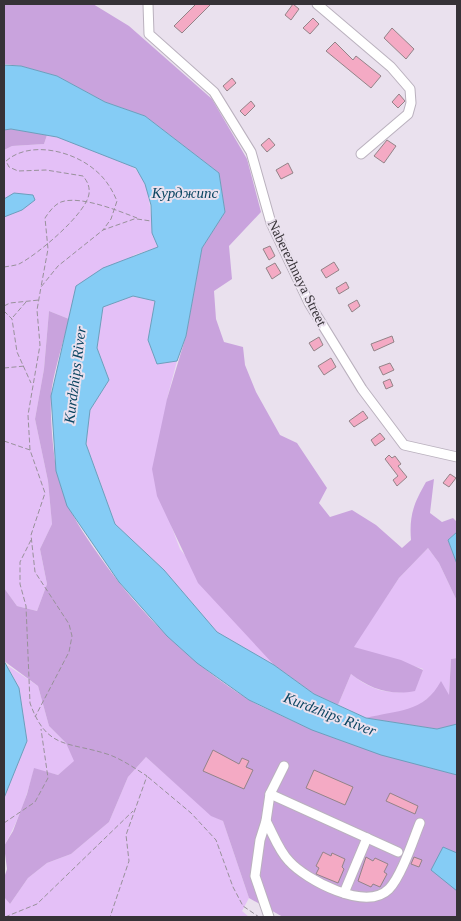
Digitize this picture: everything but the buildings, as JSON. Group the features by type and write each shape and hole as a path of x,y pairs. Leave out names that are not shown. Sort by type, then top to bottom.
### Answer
{"street":[{"name":"Naberezhnaya Street","path":"148,4 148,34 214,92 251,152 270,223 309,303 362,389 404,445 457,458"},
{"path":"317,4 391,67 410,89 411,103 408,114 361,154"},
{"path":"269,917 255,876 260,840 266,821 270,794 284,766"},
{"path":"270,794 398,852"},
{"path":"266,821 287,859 297,869 315,881 344,893 358,896 379,896 390,888 407,856 420,822"},
{"path":"344,893 367,838"}],"path":[{"path":"4,267 16,265 35,255 86,203 90,192 88,183 83,176 46,170 18,171 9,167 6,161 12,156 42,150 76,158 103,178 117,201 116,210 103,230 58,266 41,288"},
{"path":"151,221 86,203 62,202 52,209 45,218 47,244 37,310 40,344 28,415 30,450 45,493 31,540 20,562 20,584 26,606 30,649 28,673 30,703 41,728 49,736 71,745 111,755 147,776 191,813 216,840 233,887 243,906 259,917"},
{"path":"103,230 137,218"},
{"path":"4,306 10,303 39,300"},
{"path":"12,318 27,301"},
{"path":"4,311 12,318 17,352 32,385"},
{"path":"4,368 25,366"},
{"path":"4,441 30,450"},
{"path":"31,540 35,572 65,616 72,636 69,652 35,717"},
{"path":"4,822 35,802 48,778 41,728"},
{"path":"110,917 129,861 126,835 147,776"},
{"path":"5,917 37,904 134,810"}],"shaded area":[{"path":"4,4 93,4 129,26 212,99 247,159 261,212 229,246 232,279 214,291 216,319 224,342 243,347 245,365 256,392 280,435 297,443 327,488 319,503 330,517 352,510 376,525 402,548 411,540 413,509 418,496 426,482 434,479 430,513 442,522 453,518 457,522 457,532 448,540 457,564 457,601 439,563 428,548 399,578 354,647 401,660 423,670 415,691 398,693 381,690 366,684 351,674 338,705 314,694 274,665 198,583 157,496 152,469 167,399 186,336 202,248 225,212 219,173 145,116 105,102 57,76 21,66 4,64"},
{"path":"11,129 47,135 44,144 12,146 4,150 4,130"},
{"path":"47,135 104,153 136,169 146,187 153,232 158,247 134,255 71,308 69,319 49,311 44,369 35,419 48,481 52,524 40,549 47,584 37,611 17,606 4,588 4,150 12,146 44,144"},
{"path":"133,296 155,301 148,340 157,364 177,361 167,399 171,525 180,549 274,665 217,632 164,570 115,524 86,444 90,410 109,380 97,348 103,307"},
{"path":"49,311 69,319 52,389 51,424 57,472 65,499 77,523 108,568 138,605 172,640 228,686 260,706 303,726 390,756 457,775 457,917 283,917 249,898 223,821 211,816 146,757 128,777 109,822 71,854 47,863 28,878 10,904 4,897 4,878 7,869 4,846 13,831 27,794 34,768 58,775 74,761 66,743 49,726 38,686 4,661 4,588 17,606 37,611 47,584 40,549 52,524 48,481 35,419 44,369"},
{"path":"428,548 439,563 457,601 457,658 451,659 449,696 441,682 436,691 415,709 366,718 338,705 351,674 373,688 389,692 415,690 423,669 353,647 399,578"},
{"path":"457,658 457,724 437,729 366,718 418,705 434,691 441,681 449,695 451,659"},
{"path":"7,665 38,686 49,726 66,743 75,761 58,775 34,769 22,809 4,846 4,798 27,741 19,688"},
{"path":"146,757 211,815 223,821 249,898 242,911 249,917 4,917 4,897 10,904 28,878 47,863 71,854 109,822 128,777"}],"water":[{"name":"Курджипс","path":"4,65 21,66 57,76 105,102 145,116 219,173 225,212 202,248 186,336 177,361 157,364 148,340 155,301 133,296 103,307 97,348 109,380 90,410 86,444 115,524 164,570 217,632 274,665 314,694 366,718 437,729 457,724 457,775 381,755 312,730 249,700 197,663 167,636 119,582 67,506 56,471 51,396 76,286 103,268 158,247 152,233 151,205 145,184 136,168 57,137 11,129 4,130"},
{"path":"14,193 33,195 35,200 22,210 4,217 4,199"},
{"path":"457,532 457,564 448,540"},
{"path":"4,661 19,688 27,741 4,798"},
{"path":"443,847 457,853 457,891 431,870"}],"water label":[{"name":"Kurdzhips River","path":"75,375"},
{"name":"Kurdzhips River","path":"330,714"}]}
